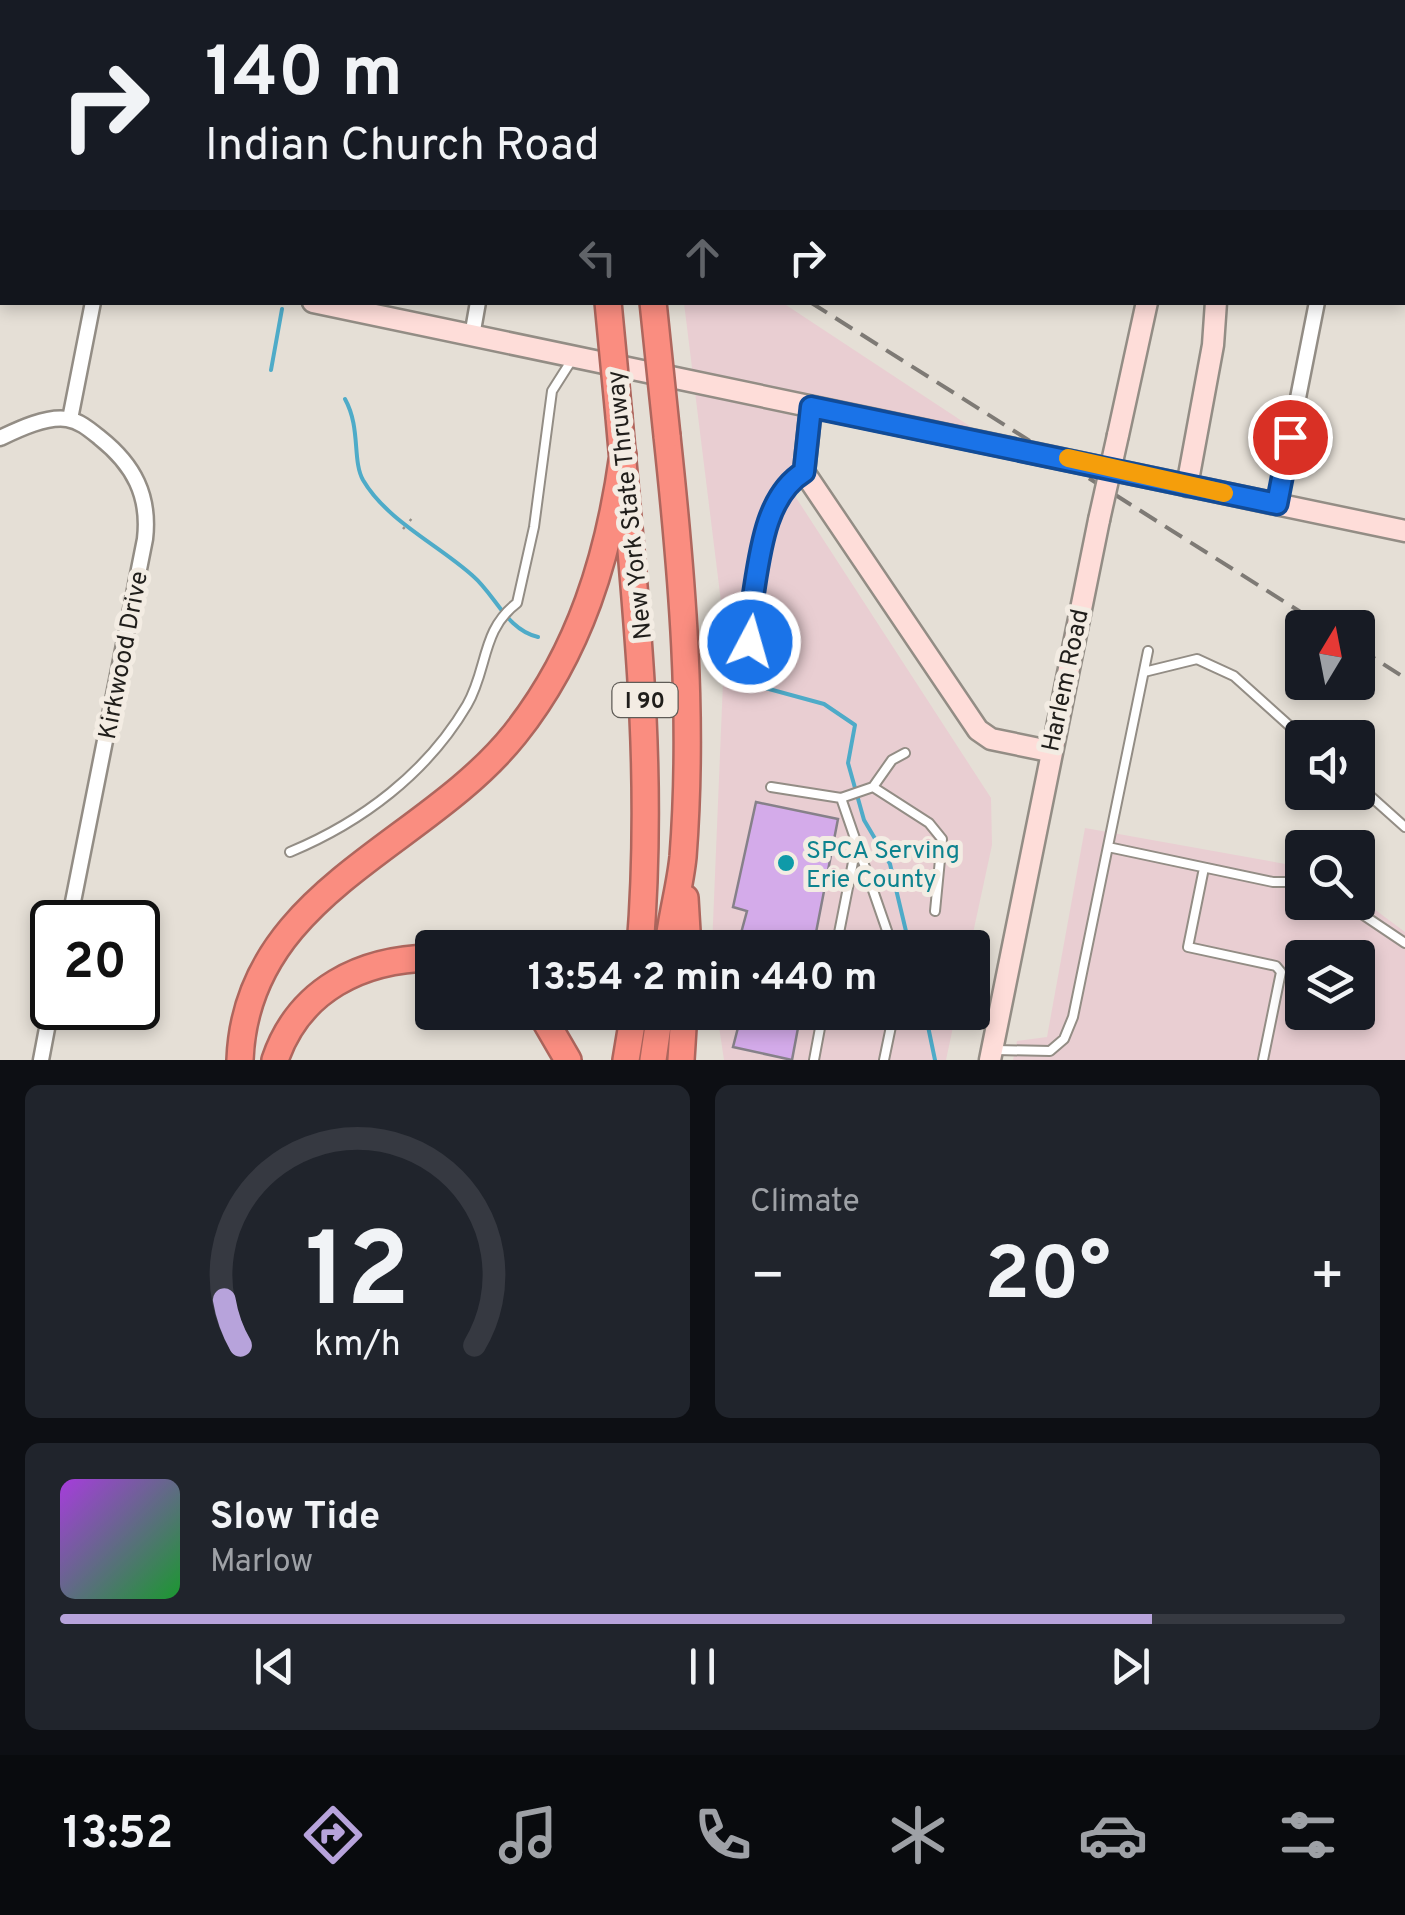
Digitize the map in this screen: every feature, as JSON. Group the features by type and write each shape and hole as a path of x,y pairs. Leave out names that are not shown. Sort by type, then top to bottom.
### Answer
{"highway":[{"name":"New York State Thruway","path":"608,305 641,630 648,778 641,930"},
{"name":"New York State Thruway","path":"652,305 685,605 688,754 682,862 671,930"},
{"path":"240,1060 247,1014 260,975 279,940 308,907 487,765 515,734 563,663 598,573 622,454"},
{"path":"682,862 687,930"},
{"path":"275,1060 304,1006 335,982 396,958 415,958"},
{"path":"550,1030 568,1060"},
{"path":"626,1060 631,1030"},
{"path":"653,1060 657,1030"},
{"path":"681,1060 683,1030"}],"main road":[{"path":"327,305 1405,531"},
{"name":"Harlem Road","path":"991,1055 1050,751 1146,305"},
{"path":"1187,486 1213,345 1216,305"},
{"path":"811,407 804,472 978,730 992,739 1050,751"}],"street":[{"path":"0,438 43,422 70,419 92,305"},
{"path":"472,336 477,305"},
{"path":"1277,504 1316,305"},
{"name":"Kirkwood Drive","path":"70,419 120,456 142,488 148,519 73,900"},
{"path":"41,1060 47,1030"}],"lane":[{"path":"290,852 322,839 405,784 468,704 498,618 517,603 534,527 552,391 572,358"},
{"path":"776,647 750,642 748,625 775,501 788,481 804,472"},
{"path":"991,1055 1050,1051 1064,1039 1073,1017 1148,651"},
{"path":"1144,672 1197,659 1234,676 1285,721"},
{"path":"772,787 841,798 873,787 892,760 905,753"},
{"path":"873,787 929,823 942,839 936,911"},
{"path":"841,798 887,930"},
{"path":"1375,801 1405,828"},
{"path":"840,930 857,843"},
{"path":"1108,847 1285,882"},
{"path":"1204,868 1188,947 1276,966 1282,972 1264,1060"},
{"path":"1371,920 1405,943"},
{"path":"814,1060 820,1030"},
{"path":"884,1060 890,1030"}],"path":[{"path":"403,530 413,517"}],"shaded area":[{"path":"684,305 786,305 974,429 800,393 795,496 991,798 992,845 974,930 713,930 725,634"},
{"path":"1085,828 1285,864 1285,920 1375,920 1375,910 1405,932 1405,1060 1013,1060 1017,1041 1047,1037"},
{"path":"720,1030 952,1030 946,1060 724,1060"}],"building":[{"name":"SPCA Serving Erie County","path":"756,802 838,819 816,930 742,930 747,911 733,907"},
{"path":"737,1030 798,1030 792,1060 733,1047"}],"waterway":[{"path":"271,370 282,309"},
{"path":"345,399 353,421 360,472 373,495 399,520 473,576 518,627 538,637"},
{"path":"736,680 824,704 855,725 848,763 864,820 890,864 906,930"},
{"path":"929,1030 935,1060"}],"railway":[{"path":"815,305 1298,610"},
{"path":"1375,659 1405,678"}],"slow traffic":[{"path":"1068,458 1224,493"}],"place":[{"name":"SPCA Serving Erie County","path":"786,863"}],"route":[{"path":"750,642 748,625 775,501 788,481 804,472 811,407 1049,453 1277,504 1290,437"}]}
